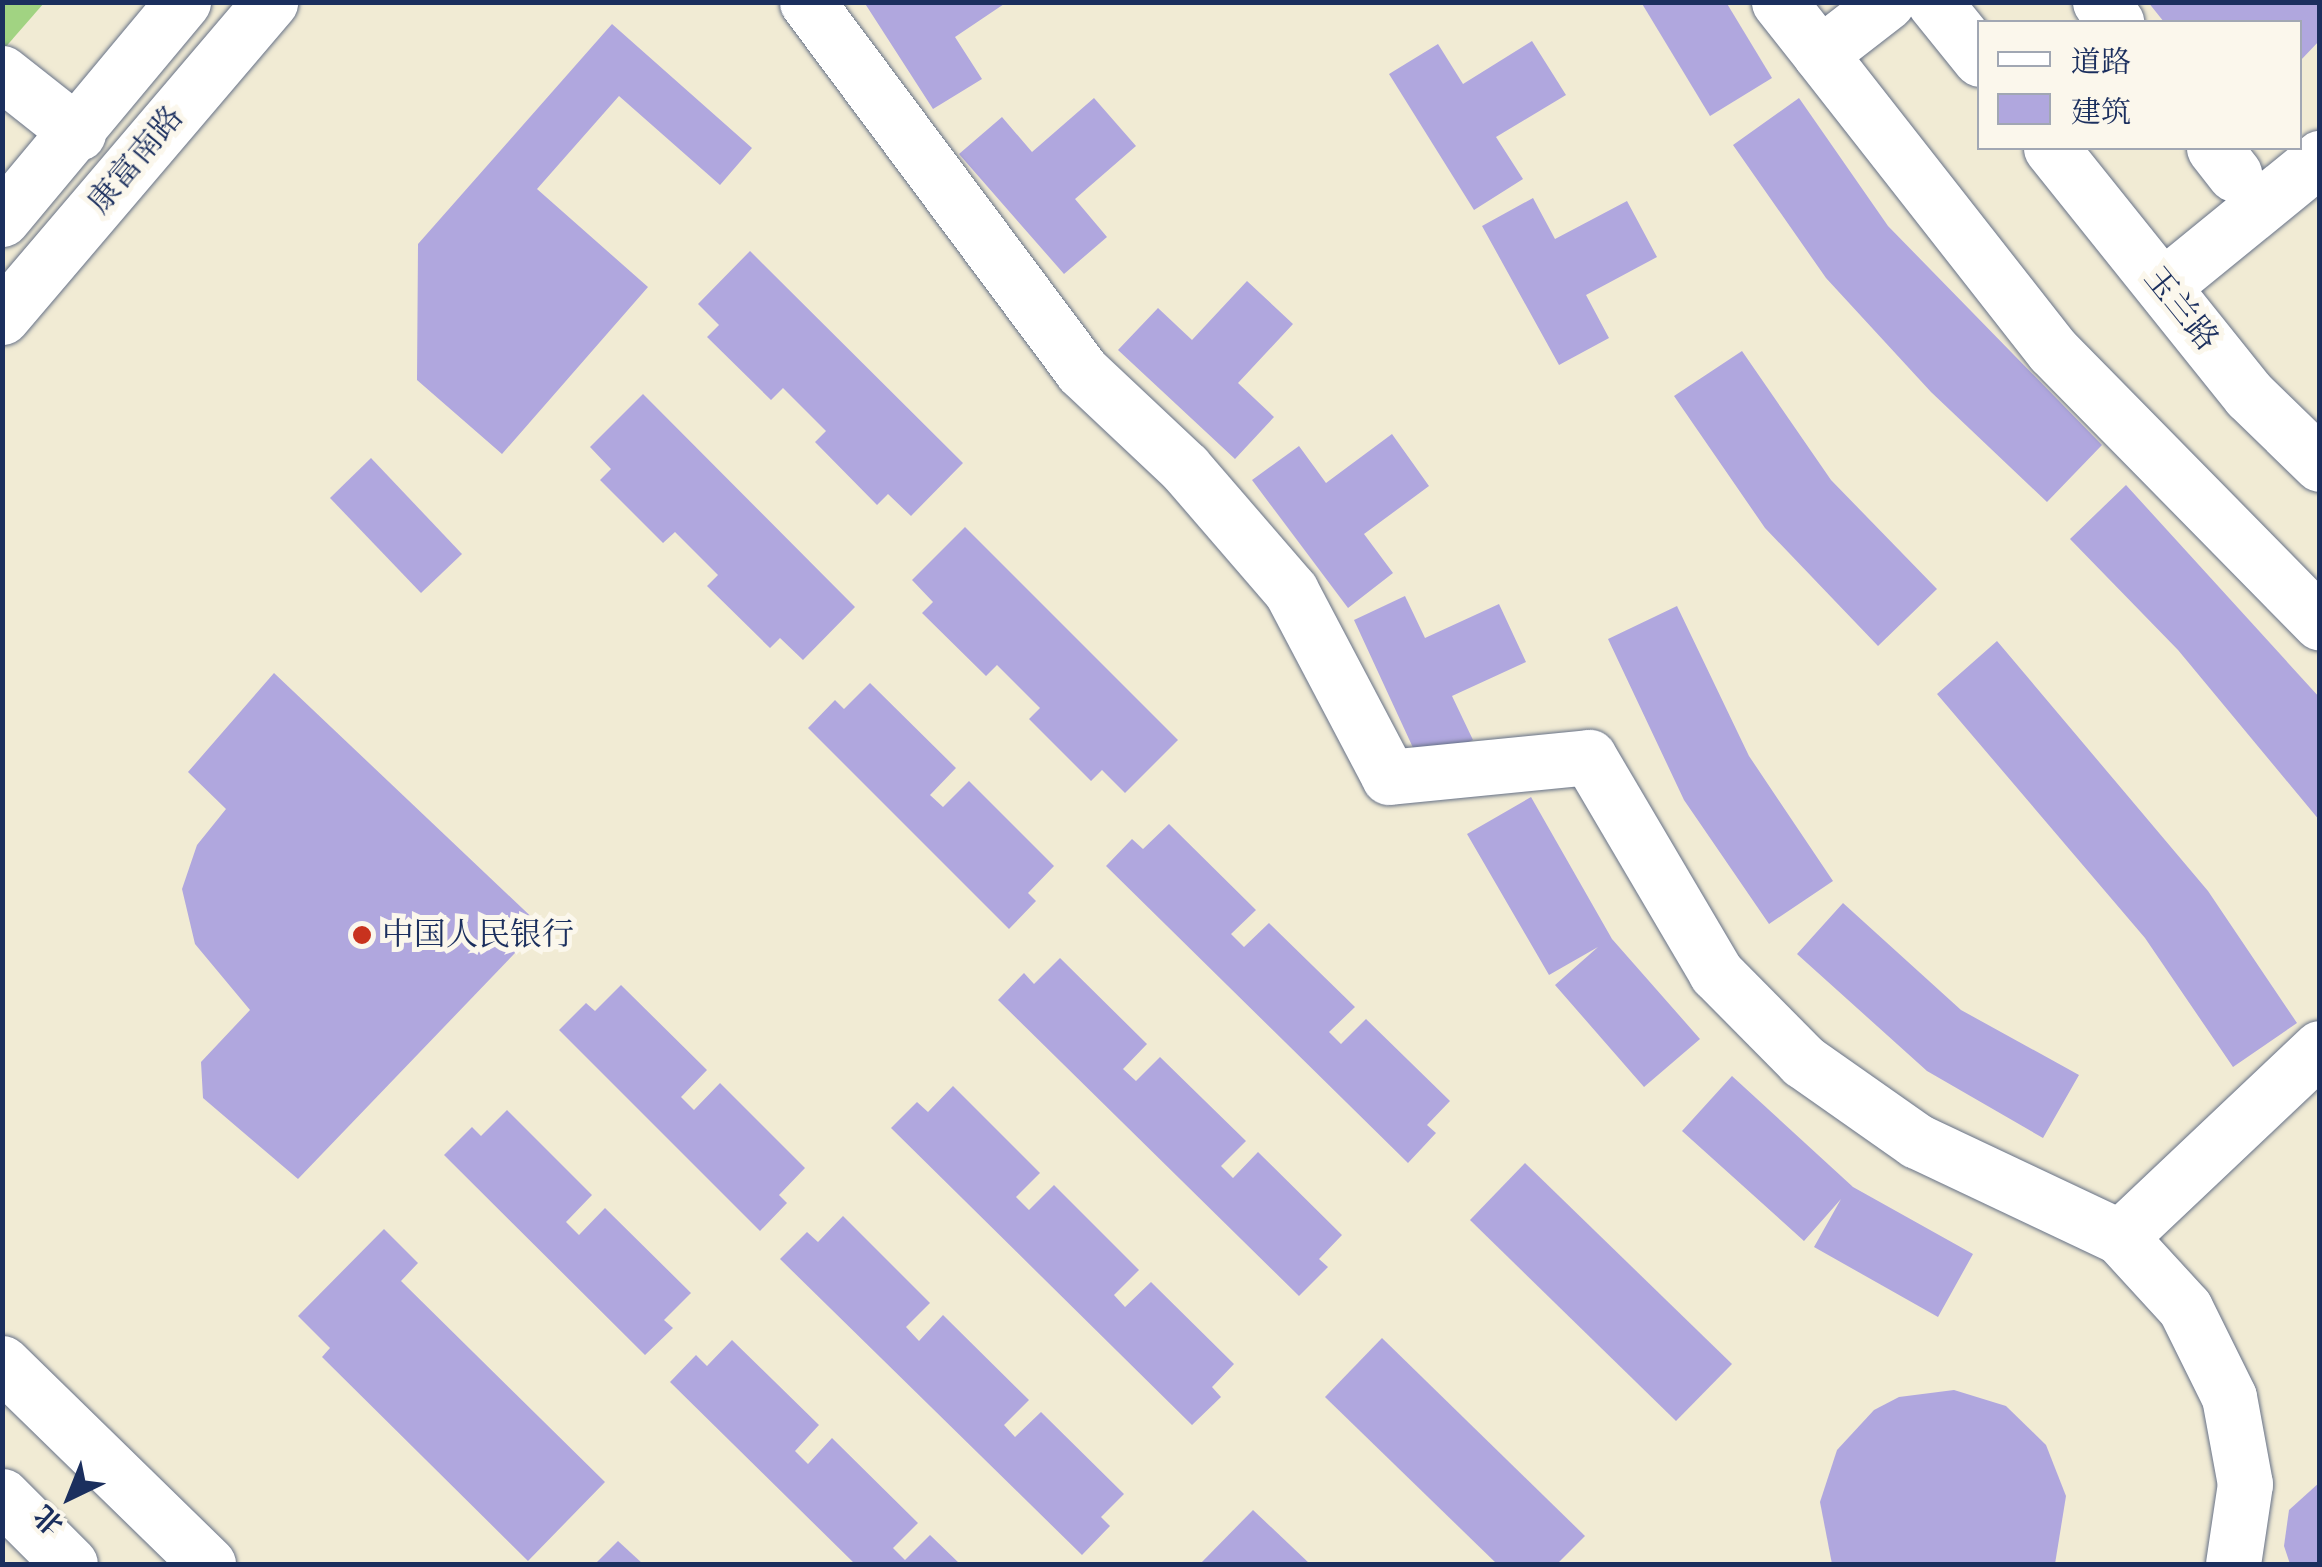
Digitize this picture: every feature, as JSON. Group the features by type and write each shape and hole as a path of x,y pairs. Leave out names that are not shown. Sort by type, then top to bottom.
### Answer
{"street":[{"name":"康富南路","path":"2,219 78,133 183,2"},
{"name":"康富南路","path":"2,317 270,2"},
{"path":"807,2 1082,371 1184,468 1291,592 1389,778 1589,757 1716,973 1803,1061 1917,1141 2120,1236 2185,1308 2229,1397 2245,1484 2233,1564"},
{"path":"1779,2 2053,350 2320,623"},
{"path":"1820,54 1887,2"},
{"path":"1934,2 1977,55"},
{"path":"2,73 78,133"},
{"name":"玉兰路","path":"2053,150 2249,395 2320,464"},
{"path":"2163,286 2320,158"},
{"path":"2120,1236 2320,1048"},
{"path":"2,1363 208,1564"},
{"path":"2,1496 70,1564"}],"green space":[{"path":"3,3 44,3 3,50"}],"building":[{"path":"864,2 1007,2 955,37 982,79 933,109"},
{"path":"1641,2 1726,2 1772,78 1710,116"},
{"path":"2148,2 2320,2 2320,40 2302,59 2302,20 2162,20"},
{"path":"612,24 752,148 720,185 619,96 537,189 648,287 502,454 417,380 418,244"},
{"path":"1532,41 1566,95 1496,137 1523,179 1474,210 1389,74 1438,44 1463,84"},
{"path":"1094,98 1136,146 1075,199 1107,237 1064,274 959,154 1002,117 1032,152"},
{"path":"1799,98 1888,226 2102,445 2047,502 1931,392 1826,278 1733,145"},
{"path":"1533,198 1555,239 1627,201 1657,257 1586,295 1609,338 1559,365 1482,226"},
{"path":"750,251 963,463 911,516 888,494 877,505 815,442 826,431 783,388 771,400 707,337 719,325 698,304"},
{"path":"1247,281 1293,324 1238,383 1274,417 1235,459 1118,350 1158,308 1192,340"},
{"path":"1742,351 1831,480 1937,589 1878,646 1765,528 1674,396"},
{"path":"643,394 855,607 803,660 780,638 770,648 707,586 718,575 675,532 663,543 600,480 611,469 590,447"},
{"path":"1392,434 1429,486 1364,534 1393,573 1348,608 1252,480 1299,446 1326,483"},
{"path":"371,458 462,554 421,593 330,498"},
{"path":"2126,485 2320,698 2320,821 2178,650 2070,539"},
{"path":"965,527 1178,740 1125,793 1102,770 1091,781 1029,719 1040,708 997,665 986,676 922,613 933,602 912,580"},
{"path":"1405,596 1425,638 1499,604 1526,662 1452,696 1473,740 1421,765 1354,620"},
{"path":"1677,606 1749,756 1833,881 1769,924 1684,800 1608,639"},
{"path":"1997,641 2208,891 2297,1023 2233,1067 2145,938 1937,694"},
{"name":"中国人民银行","path":"274,673 541,926 298,1179 203,1098 201,1062 250,1010 195,944 182,889 197,845 226,809 188,772"},
{"path":"870,683 956,768 930,795 943,807 969,781 1054,866 1028,893 1036,901 1009,929 808,728 835,700 844,709"},
{"path":"1531,797 1612,939 1700,1039 1644,1087 1555,985 1598,947 1549,975 1467,834"},
{"path":"1169,824 1256,910 1231,934 1244,947 1269,923 1355,1007 1329,1032 1341,1044 1366,1019 1450,1101 1427,1125 1436,1133 1408,1163 1106,866 1132,839 1143,849"},
{"path":"1843,903 1961,1010 2079,1075 2043,1138 1927,1071 1797,954"},
{"path":"1060,958 1147,1044 1123,1069 1136,1081 1160,1057 1246,1141 1221,1166 1233,1178 1258,1152 1342,1235 1319,1259 1328,1267 1299,1296 998,1000 1024,973 1034,984"},
{"path":"621,985 707,1070 681,1097 694,1110 720,1083 805,1168 779,1195 787,1203 760,1231 559,1030 586,1003 595,1011"},
{"path":"1732,1076 1853,1187 1973,1254 1938,1317 1814,1247 1841,1199 1804,1241 1682,1131"},
{"path":"953,1086 1040,1173 1016,1197 1029,1210 1054,1185 1139,1270 1114,1295 1125,1307 1151,1282 1234,1364 1212,1387 1221,1397 1192,1425 891,1128 917,1102 928,1112"},
{"path":"507,1110 592,1195 566,1222 579,1235 605,1208 691,1293 664,1320 673,1328 645,1355 444,1155 472,1127 481,1136"},
{"path":"1525,1163 1732,1364 1676,1421 1470,1220"},
{"path":"843,1216 930,1303 906,1327 919,1341 943,1315 1029,1400 1004,1425 1015,1437 1041,1412 1124,1494 1101,1517 1110,1526 1082,1555 780,1259 807,1232 818,1242"},
{"path":"384,1229 418,1263 401,1281 605,1482 528,1561 322,1357 330,1348 298,1316"},
{"path":"1382,1338 1585,1536 1557,1564 1497,1564 1325,1397"},
{"path":"732,1340 819,1425 795,1451 808,1464 832,1438 918,1523 893,1548 905,1560 930,1535 960,1564 855,1564 670,1382 696,1355 707,1366"},
{"path":"1954,1390 2006,1406 2046,1445 2066,1496 2055,1564 1832,1564 1820,1502 1837,1450 1874,1410 1899,1397"},
{"path":"2320,1482 2320,1564 2290,1564 2284,1546 2289,1510"},
{"path":"1253,1510 1310,1564 1200,1564"},
{"path":"618,1541 643,1564 595,1564"}],"place":[{"name":"中国人民银行","path":"362,935"}]}
